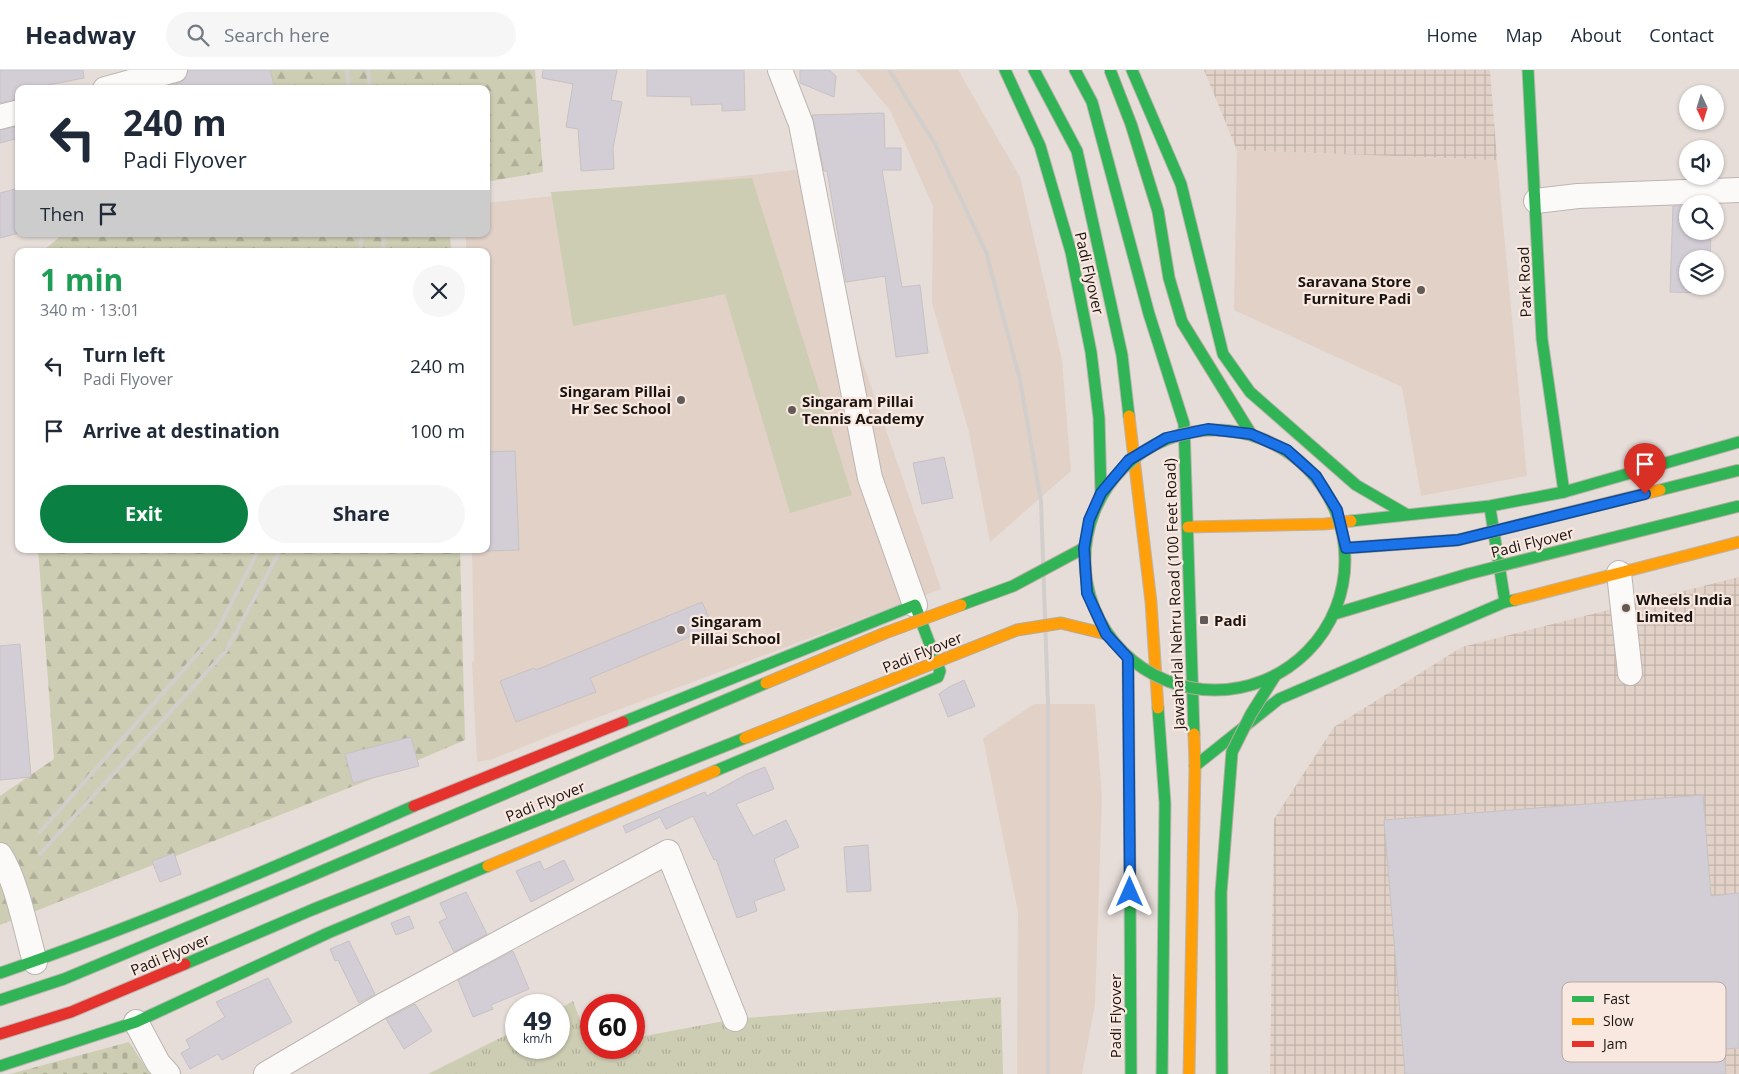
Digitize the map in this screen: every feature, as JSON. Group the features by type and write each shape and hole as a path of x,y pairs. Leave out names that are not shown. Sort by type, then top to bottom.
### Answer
{"main road":[{"name":"Padi Flyover","path":"1005,70 1040,146 1071,252 1091,352 1099,418 1101,493"},
{"name":"Jawaharlal Nehru Road (100 Feet Road)","path":"1034,70 1077,151 1122,355 1151,602 1165,803 1162,1074"},
{"name":"Jawaharlal Nehru Road (100 Feet Road)","path":"1076,70 1092,102 1149,278 1184,424 1195,766 1189,1074"},
{"path":"1110,70 1131,124 1158,211 1169,278 1182,322 1251,434"},
{"path":"1132,70 1181,184 1198,268 1223,354 1250,392 1356,485 1406,514"},
{"name":"Park Road","path":"1528,70 1542,339 1564,492"},
{"path":"1149,278 1175,273"},
{"name":"Padi Flyover","path":"1208,429 1251,434 1287,450 1316,476 1337,510 1346,548 1344,582 1334,614 1310,650 1276,676 1246,687 1215,691 1183,687 1153,676 1128,658 1106,634 1087,593 1084,548 1089,520 1101,493 1129,460 1166,438 1208,429"},
{"path":"1188,527 1325,524 1490,506 1564,492 1739,442"},
{"name":"Padi Flyover","path":"1346,548 1458,540 1739,470"},
{"path":"1490,506 1506,602"},
{"name":"Padi Flyover","path":"1334,614 1468,574 1739,506"},
{"path":"1195,766 1279,699 1506,602 1739,542"},
{"name":"Padi Flyover","path":"0,1000 64,979 885,633 1013,586 1084,548"},
{"path":"0,973 36,962 277,866 434,798 915,605 940,671 938,677 934,679 328,933 136,1022 0,1066"},
{"name":"Padi Flyover","path":"0,1034 70,1012 314,909 1018,630 1061,623 1106,634"},
{"name":"Padi Flyover","path":"1128,658 1131,1074"},
{"name":"Padi Flyover","path":"1222,1074 1221,894 1232,752 1250,714 1276,676"}],"street":[{"path":"121,85 176,70"},
{"path":"780,70 801,124 870,478 915,605"},
{"path":"0,117 15,113"},
{"path":"1536,201 1578,196 1739,190"},
{"path":"1619,573 1630,673"},
{"path":"266,1074 380,1007 668,852 735,1019"},
{"path":"0,855 6,864 36,962"},
{"path":"136,1022 158,1063 168,1074"}],"shaded area":[{"path":"856,70 958,70 1020,177 1062,360 1071,471 990,542 969,432 932,303 933,206 890,110"},
{"path":"1204,70 1490,70 1497,160 1237,150"},
{"path":"1237,150 1497,160 1527,476 1421,496 1402,387 1234,310"},
{"name":"Singaram Pillai Hr Sec School","path":"796,170 941,589 572,727 493,759 477,762 472,662 474,661 472,553 490,553 490,248 466,248 466,237 490,237 490,203"},
{"path":"1739,577 1739,1074 1270,1074 1274,819 1334,727 1462,647"},
{"path":"1034,704 1095,704 1102,798 1095,1004 1082,1074 1017,1074 1018,912 983,738"}],"green space":[{"path":"206,70 535,70 543,172 490,181 490,85 203,85"},
{"name":"Singaram Pillai Tennis Academy","path":"752,178 852,495 790,513 725,294 573,326 551,192"},
{"path":"59,237 450,237 451,248 47,248"},
{"path":"38,553 460,553 465,740 402,767 0,925 0,796 54,759"},
{"path":"1001,997 1003,1074 428,1074 505,1036 505,1059 570,1059 570,1003 573,1001 580,1019 580,1059 645,1059 645,1036 735,1019"},
{"path":"129,1042 150,1074 10,1074"}],"building":[{"path":"0,70 83,70 84,78 48,85 15,85 15,100 0,103"},
{"path":"188,70 270,70 274,85 172,85 184,80"},
{"path":"543,70 617,70 611,100 622,102 613,148 614,169 581,171 578,129 566,127 573,84 542,78"},
{"path":"647,70 744,70 745,110 722,111 722,104 691,105 691,97 647,96"},
{"path":"800,70 829,70 836,76 834,97 800,83"},
{"path":"884,113 885,148 901,148 901,170 882,170 902,287 920,285 928,353 896,357 885,276 846,282 827,171 824,171 812,115"},
{"path":"15,127 15,139 0,143 0,130"},
{"path":"15,189 15,234 0,238 0,193"},
{"path":"1673,206 1679,206 1679,240 1711,240 1710,250 1679,250 1679,292 1670,292"},
{"path":"515,451 519,550 490,551 490,452"},
{"path":"944,457 953,498 922,504 913,463"},
{"path":"702,602 713,627 590,678 596,692 516,722 500,681 534,668 536,670"},
{"path":"20,644 31,777 0,780 0,646"},
{"path":"964,680 975,706 948,717 939,694"},
{"path":"411,737 419,766 353,783 345,754"},
{"path":"765,767 774,789 736,804 753,836 786,820 799,847 774,859 785,890 754,901 757,911 737,918 716,859 714,860 693,816 666,829 660,817 626,833 623,826 705,792 707,796 747,774"},
{"path":"1703,795 1711,896 1739,893 1739,1048 1726,1049 1726,982 1562,982 1562,1062 1725,1062 1726,1074 1405,1074 1384,820"},
{"path":"868,845 871,891 847,892 844,847"},
{"path":"174,853 181,874 160,882 152,861"},
{"path":"564,860 574,880 531,902 516,871 540,861 544,870"},
{"path":"466,892 487,934 454,952 439,922 447,918 440,903"},
{"path":"409,916 414,928 396,935 391,923"},
{"path":"349,941 375,994 359,1003 338,960 335,961 330,949"},
{"path":"513,951 529,989 517,994 505,994 505,999 491,1005 493,1009 473,1017 458,980"},
{"path":"268,978 292,1022 222,1060 218,1054 190,1069 181,1053 190,1048 186,1040 225,1017 216,1002"},
{"path":"415,1004 432,1031 404,1049 386,1019"}],"railway":[{"path":"347,70 349,85"},
{"path":"368,70 370,85"},
{"path":"889,70 935,144 986,252 1020,380 1041,501 1048,704 1048,1074"},
{"path":"360,248 362,237"},
{"path":"383,248 384,237"},
{"path":"40,832 216,633 257,553"},
{"path":"40,854 226,651 279,553"}],"traffic: fast":[{"path":"1005,70 1040,146 1071,252 1091,352 1099,418 1101,493"},
{"path":"1034,70 1077,151 1122,355 1129,416"},
{"path":"1075,70 1092,102 1149,314 1184,424 1194,734"},
{"path":"1110,70 1131,124 1158,211 1169,278 1182,322 1251,434"},
{"path":"1132,70 1181,184 1223,354 1250,392 1356,485 1406,514"},
{"path":"1528,70 1542,339 1564,492"},
{"path":"1202,430 1228,430 1253,435 1276,445 1298,459 1316,477 1330,499 1340,522 1345,547 1345,560 1345,573 1340,598 1330,621 1316,643 1298,661 1276,675 1253,685 1228,690 1202,690 1177,685 1154,675 1132,661 1114,643 1100,621 1090,598 1085,573 1085,547 1090,522 1100,499 1114,477 1132,459 1154,445 1177,435 1202,430"},
{"path":"1351,521 1490,506 1564,492 1739,442"},
{"path":"1660,490 1739,470"},
{"path":"1334,614 1468,574 1739,506"},
{"path":"1490,508 1505,602"},
{"path":"961,605 1013,586 1084,548"},
{"path":"1195,766 1279,699 1505,602 1515,600"},
{"path":"623,722 915,605 940,671 938,677 715,771"},
{"path":"1222,1074 1221,893 1232,752 1251,714 1275,676"},
{"path":"301,880 766,683"},
{"path":"1158,708 1165,803 1162,1074"},
{"path":"314,909 745,738"},
{"path":"0,973 53,955 209,894 414,806"},
{"path":"0,1066 136,1022 328,933 488,866"},
{"path":"0,1000 64,979 301,880"},
{"path":"1130,882 1131,1074"},
{"path":"185,964 314,909"}],"traffic: slow":[{"path":"1129,416 1151,602 1158,708"},
{"path":"1346,548 1458,540 1660,490"},
{"path":"1188,527 1325,524 1351,521"},
{"path":"1515,600 1739,542"},
{"path":"766,683 885,633 961,605"},
{"path":"745,738 1017,630 1061,623 1106,634"},
{"path":"1128,658 1130,882"},
{"path":"1189,1074 1194,734"},
{"path":"488,866 715,771"}],"traffic: jam":[{"path":"414,806 623,722"},
{"path":"0,1034 71,1012 185,964"}],"place":[{"name":"Saravana Store Furniture Padi","path":"1421,290"},
{"name":"Singaram Pillai Hr Sec School","path":"681,400"},
{"name":"Singaram Pillai Tennis Academy","path":"792,410"},
{"name":"Wheels India Limited","path":"1626,608"},
{"name":"Padi","path":"1204,620"},
{"name":"Singaram Pillai School","path":"681,630"}],"route":[{"path":"1130,892 1128,658 1106,634 1087,593 1084,548 1089,520 1101,493 1129,460 1166,438 1208,429 1251,434 1287,450 1316,476 1337,510 1346,548 1458,540 1645,494"}]}
